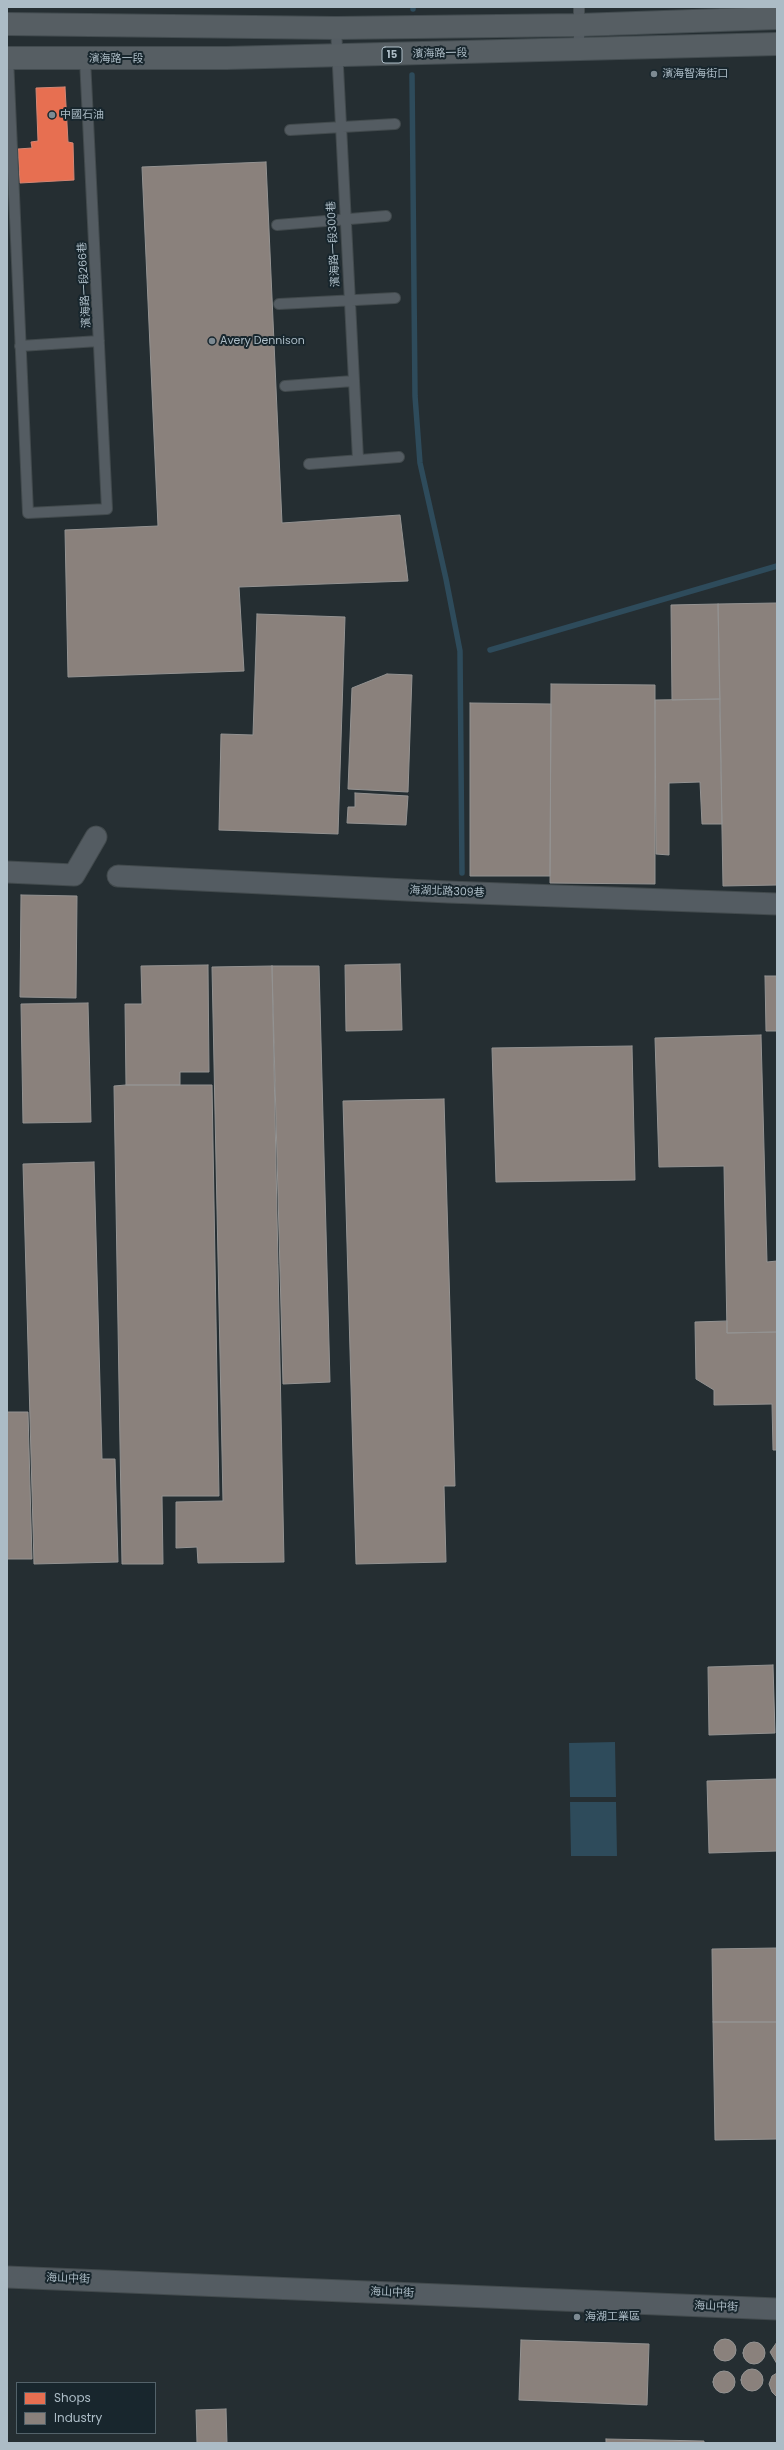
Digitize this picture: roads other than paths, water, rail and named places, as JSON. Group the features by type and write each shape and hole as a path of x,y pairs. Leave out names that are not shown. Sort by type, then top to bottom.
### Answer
{"main road":[{"path":"7,24 225,28 336,28 579,16 777,18"},
{"path":"225,28 226,58"},
{"name":"濱海路一段","path":"7,58 85,59 336,56 579,51 777,44"}],"street":[{"path":"7,872 74,875 96,837"},
{"name":"海湖北路309巷","path":"118,876 448,892 777,904"},
{"name":"海山中街","path":"7,2277 777,2310"}],"lane":[{"path":"579,16 579,51"},
{"name":"濱海路一段300巷","path":"336,28 336,56 358,459"},
{"path":"7,58 20,346 99,341"},
{"name":"濱海路一段266巷","path":"20,346 28,513 107,509 85,59"},
{"path":"290,130 395,124"},
{"path":"277,225 386,216"},
{"path":"280,304 395,298"},
{"path":"285,386 354,381"},
{"path":"309,464 399,457"}],"water":[{"path":"615,1742 616,1797 570,1797 569,1743"},
{"path":"570,1802 616,1802 617,1856 571,1856"}],"waterway":[{"path":"412,75 415,396 420,463 446,579 460,651 462,873"},
{"path":"490,650 777,566"}],"place":[{"name":"濱海智海街口","path":"654,74"},
{"name":"中國石油","path":"52,115"},
{"name":"Avery Dennison","path":"212,341"},
{"name":"海湖工業區","path":"577,2317"}]}
